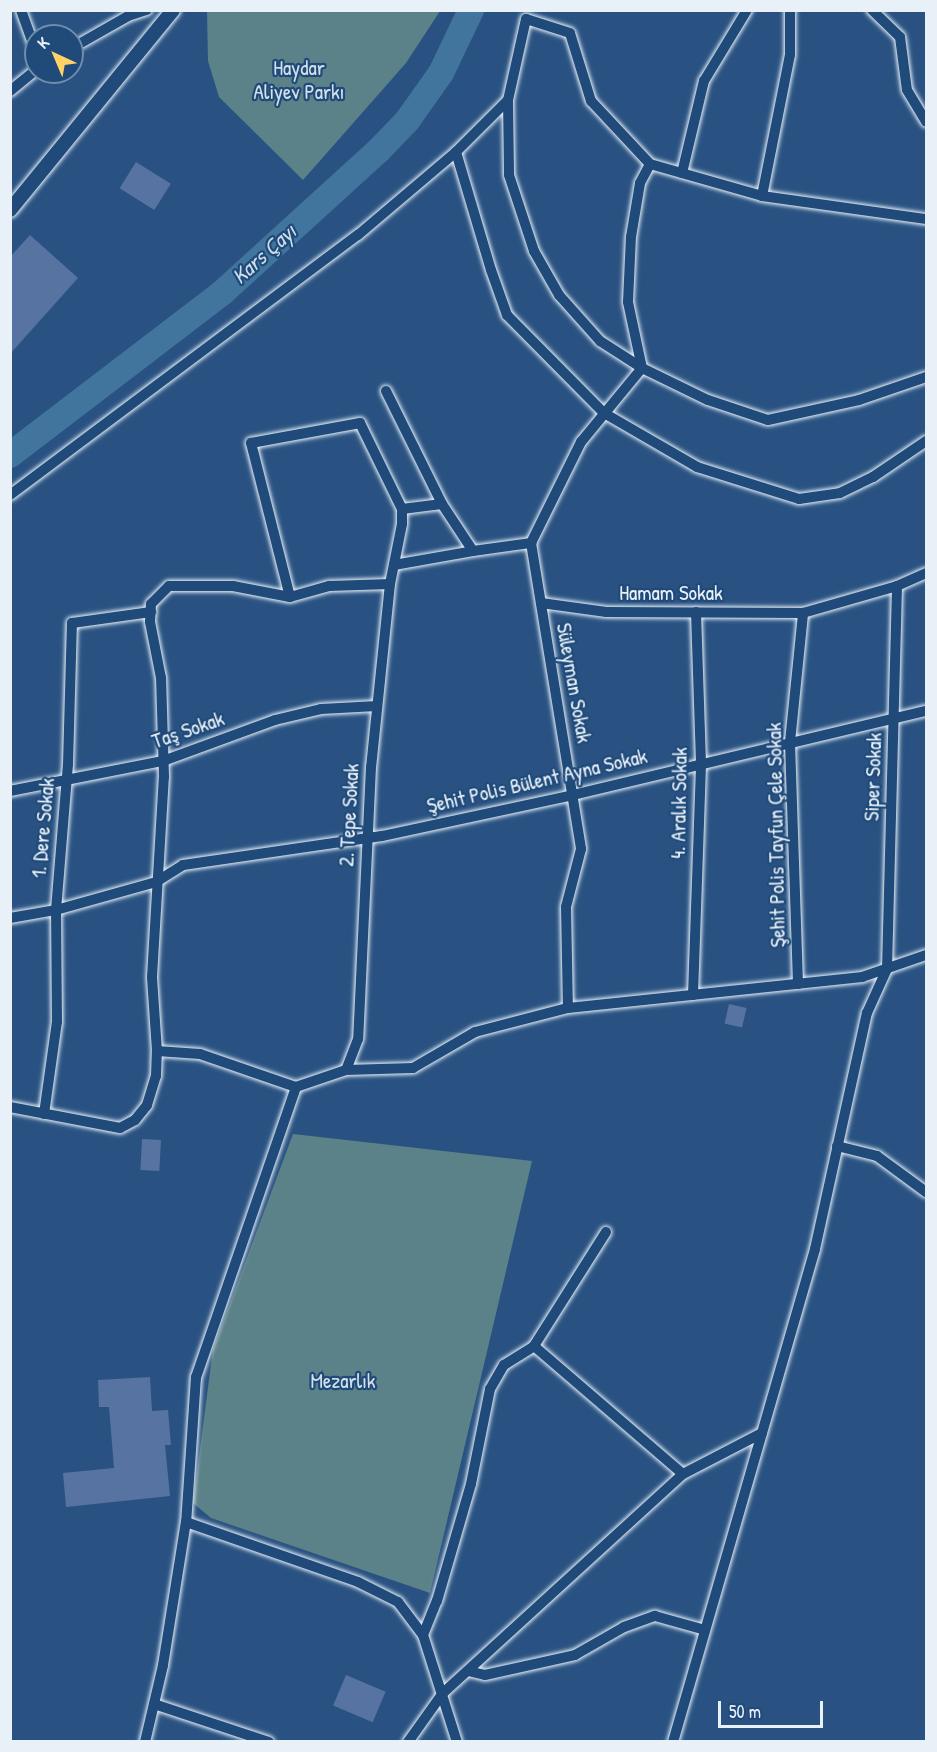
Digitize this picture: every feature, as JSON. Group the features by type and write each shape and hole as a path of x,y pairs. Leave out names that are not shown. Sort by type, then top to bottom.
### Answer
{"street":[{"path":"84,41 128,16 147,10"},
{"path":"10,210 173,10"},
{"path":"682,173 704,81 747,10"},
{"path":"762,196 790,55 790,10"},
{"path":"872,10 900,37 906,90 927,122"},
{"path":"927,219 762,196 650,164 591,101 570,33 528,15 508,100 509,175 534,251 559,295 600,341 642,368 708,400 768,420 859,400 927,377"},
{"path":"10,91 24,80"},
{"path":"10,495 358,235 456,152 508,100"},
{"path":"456,152 507,315 604,413 697,467 799,498 840,493 873,477 927,441"},
{"path":"642,368 628,302 631,237 640,183 650,164"},
{"path":"394,565 531,543 581,442 642,368"},
{"path":"386,391 442,504 472,551"},
{"path":"290,597 251,443 360,423 402,508 442,504"},
{"name":"2. Tepe Sokak","path":"346,1070 358,1039 367,837 377,706 390,584 402,508"},
{"name":"Süleyman Sokak","path":"531,543 581,849 566,907 568,1008"},
{"name":"Hamam Sokak","path":"541,603 606,612 803,614 897,586 927,573"},
{"path":"10,1107 120,1128 135,1120 150,1095 156,1076 152,977 163,761 161,678 151,604 169,586 233,586 290,597 329,586 390,584"},
{"name":"Siper Sokak","path":"886,969 897,586"},
{"name":"1. Dere Sokak","path":"44,1114 57,1022 56,910 67,780 72,623 151,612"},
{"name":"4. Aralık Sokak","path":"693,995 701,763 696,612"},
{"name":"Şehit Polis Tayfun Çele Sokak","path":"798,984 790,742 803,614"},
{"name":"Taş Sokak","path":"10,791 163,761 276,720 321,709 377,706"},
{"name":"Şehit Polis Bülent Ayna Sokak","path":"10,918 56,910 156,882 183,865 367,837 573,795 927,711"},
{"path":"156,1051 200,1054 296,1087 346,1070 413,1068 475,1032 568,1008 862,977 927,955"},
{"path":"673,1742 815,1249 867,1013 886,969"},
{"path":"145,1742 154,1704 186,1522 196,1377 296,1087"},
{"path":"837,1146 877,1156 927,1192"},
{"path":"423,1635 437,1601 471,1484 490,1389 504,1365 534,1347 606,1232"},
{"path":"534,1347 683,1474"},
{"path":"408,1742 443,1693 683,1474 762,1433"},
{"path":"186,1522 358,1582 398,1602 423,1635 457,1742"},
{"path":"468,1671 485,1675 575,1655 624,1627 655,1616 705,1630"},
{"path":"154,1704 269,1742"}],"green space":[{"name":"Haydar Aliyev Parkı","path":"207,10 440,11 406,63 303,180 219,97 208,61"},
{"name":"Mezarlık","path":"293,1134 532,1161 430,1593 211,1518 193,1503 213,1349"}],"building":[{"path":"136,162 171,184 154,210 120,188"},
{"path":"30,235 78,278 10,354 10,257"},
{"path":"729,1004 747,1008 742,1028 725,1023"},
{"path":"142,1139 161,1140 159,1171 140,1170"},
{"path":"150,1377 152,1411 168,1410 171,1445 165,1445 170,1496 66,1507 63,1473 114,1468 109,1407 99,1407 98,1380"},
{"path":"346,1675 386,1692 373,1722 333,1705"}],"waterway":[{"name":"Kars Çayı","path":"10,455 223,292 378,151 407,121 441,73 471,10"}]}
